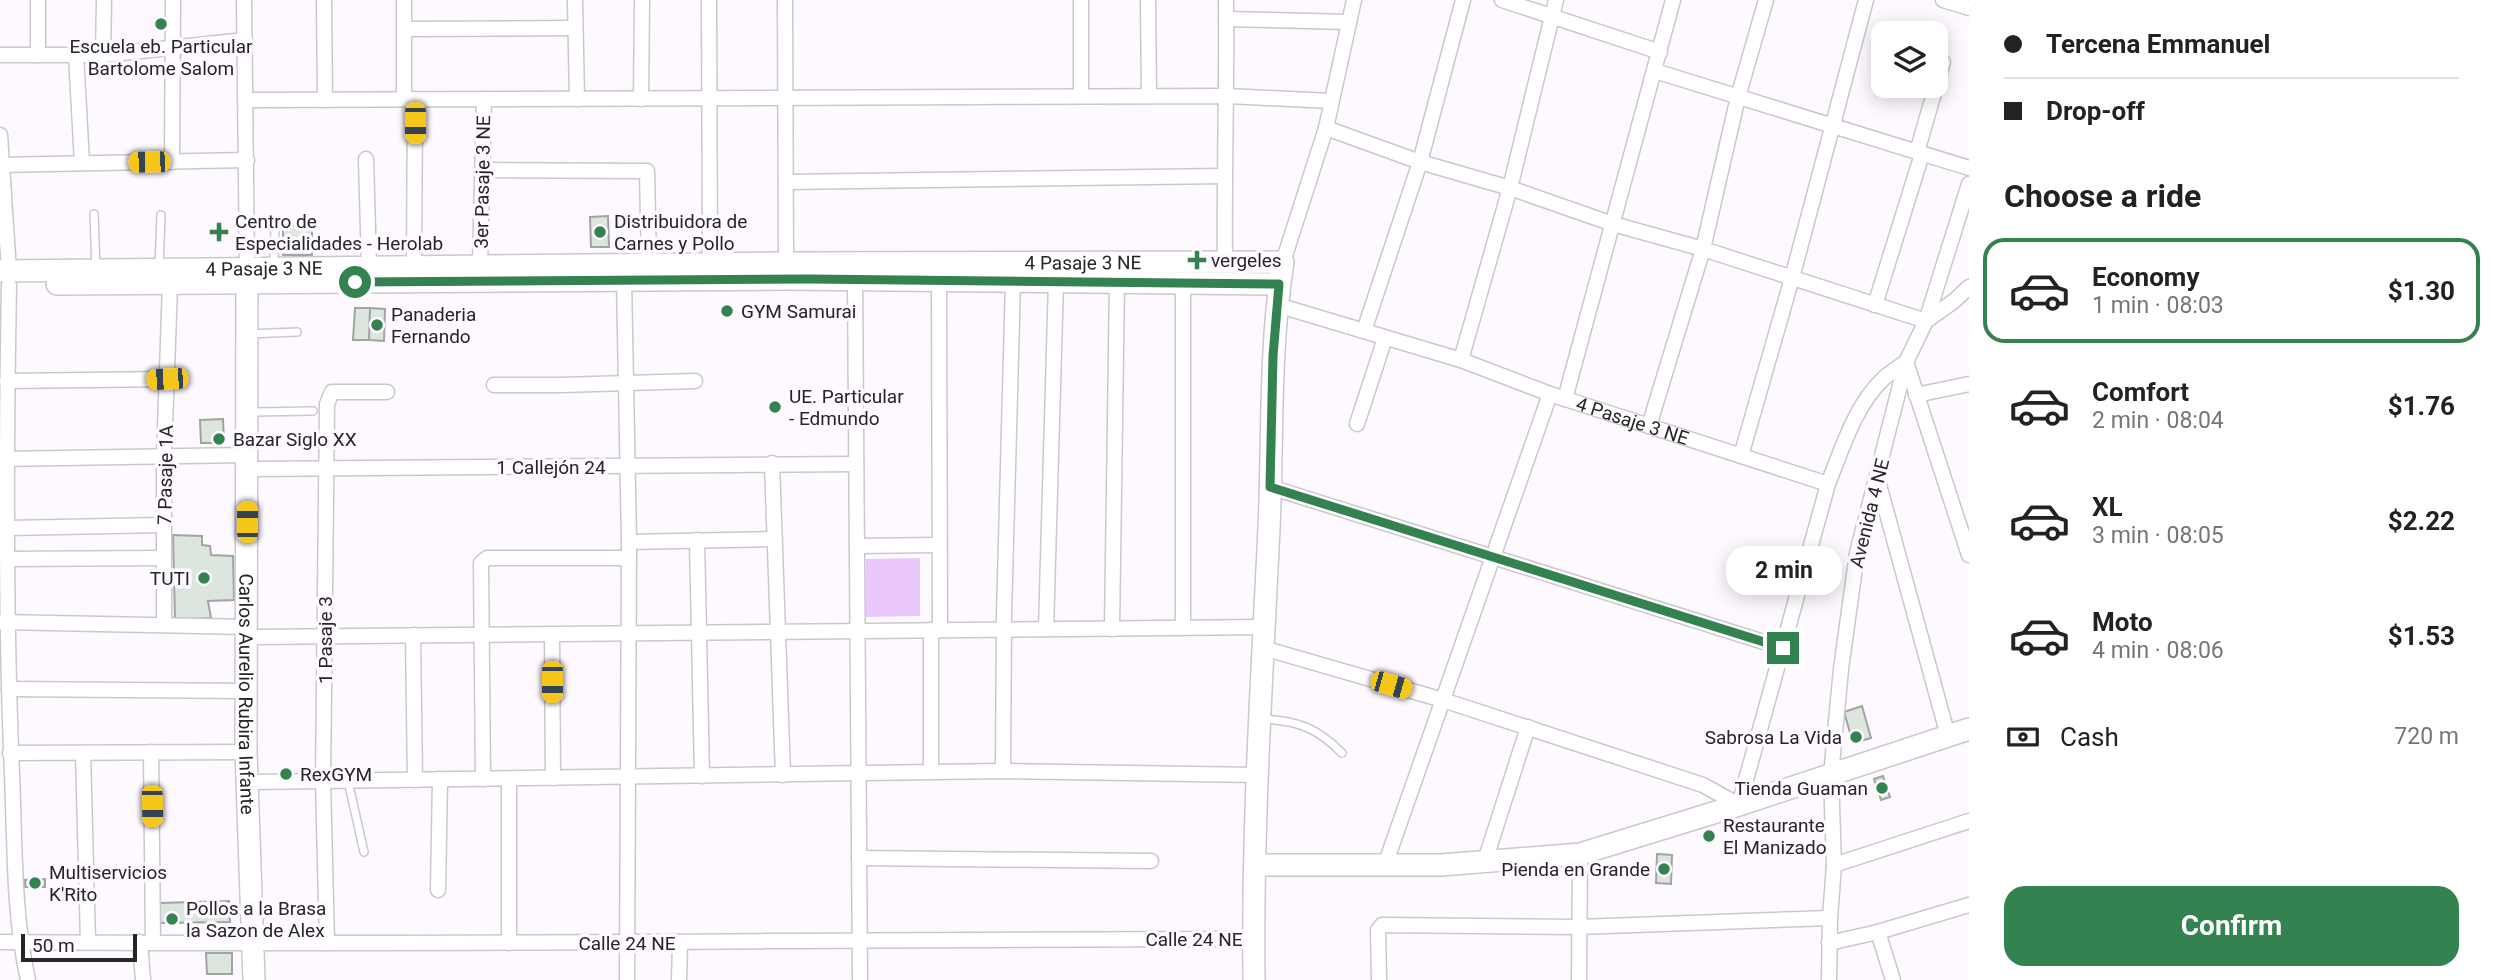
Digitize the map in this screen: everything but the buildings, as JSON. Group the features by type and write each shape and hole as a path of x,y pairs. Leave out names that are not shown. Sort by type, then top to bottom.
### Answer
{"street":[{"path":"38,0 38,55"},
{"path":"103,55 104,0"},
{"path":"172,162 173,0"},
{"name":"Carlos Aurelio Rubira Infante","path":"244,0 247,160 246,752 254,980"},
{"path":"324,0 324,100"},
{"path":"404,0 415,267"},
{"path":"575,0 577,99"},
{"path":"641,99 642,0"},
{"path":"709,0 710,264"},
{"path":"785,0 786,263"},
{"path":"1081,0 1081,96"},
{"path":"1148,0 1149,96"},
{"path":"1225,261 1224,176 1228,96 1226,0"},
{"path":"1254,980 1256,775 1264,637 1273,356 1278,295 1283,262 1326,128 1354,0"},
{"path":"1364,331 1420,162 1464,0"},
{"path":"1502,0 1660,52"},
{"path":"1461,360 1510,188 1556,0"},
{"path":"1385,865 1493,556 1558,396 1613,224 1673,0"},
{"path":"1649,426 1703,249 1738,97 1766,0"},
{"path":"1741,456 1792,278 1866,0"},
{"path":"1950,1 1969,8"},
{"path":"1226,19 1349,22"},
{"path":"405,29 575,27"},
{"path":"0,55 103,55 245,40"},
{"path":"76,55 82,163"},
{"path":"1655,71 1969,168"},
{"path":"246,100 1228,96 1331,101"},
{"path":"1875,305 1934,98"},
{"name":"3er Pasaje 3 NE","path":"480,265 484,99"},
{"path":"1326,128 1420,162 1510,188 1613,224 1703,249 1926,321 1969,287"},
{"path":"0,135 7,381 3,459 7,528 4,622 9,689 7,760 19,942 28,980"},
{"path":"366,159 369,267"},
{"path":"1,165 247,160"},
{"path":"482,170 647,171 649,264"},
{"path":"786,182 1224,176"},
{"name":"Avenida 4 NE","path":"1829,980 1834,865 1831,775 1841,669 1857,552 1906,362 1926,321 1969,184"},
{"name":"4 Pasaje 3 NE","path":"247,275 274,267 1283,262"},
{"name":"4 Pasaje 3 NE","path":"4,278 96,269 164,276"},
{"name":"4 Pasaje 3 NE","path":"4,278 247,275 624,280 1183,281 1278,295 1364,331 1461,360 1558,396 1828,484"},
{"name":"7 Pasaje 1A","path":"164,276 167,379 163,525 164,625"},
{"path":"855,279 860,980"},
{"path":"624,280 629,542 627,980"},
{"path":"931,772 939,545 939,280"},
{"path":"1003,771 1003,629 1013,281"},
{"path":"1046,629 1056,281"},
{"path":"1112,629 1117,281"},
{"path":"1183,281 1183,628"},
{"path":"1357,424 1385,338"},
{"path":"1739,805 1828,484 1842,447 1870,394 1884,378 1906,362 1969,555"},
{"path":"7,381 167,379"},
{"path":"494,385 695,381"},
{"path":"1916,396 1969,384"},
{"name":"1 Pasaje 3","path":"327,943 323,781 327,404 332,392 387,392"},
{"name":"1 Callejón 24","path":"3,459 164,456 326,468 855,464"},
{"path":"772,463 783,775"},
{"path":"1877,479 1948,736"},
{"path":"1270,487 1783,648"},
{"path":"7,528 163,525"},
{"path":"629,542 775,539"},
{"path":"697,540 702,776"},
{"path":"857,545 939,545"},
{"path":"7,559 164,558"},
{"path":"483,779 481,564 487,558 629,558"},
{"path":"4,622 164,625 325,636 1183,628 1264,637 1443,700 1703,785 1739,805"},
{"path":"552,634 553,778"},
{"path":"413,635 415,780"},
{"path":"9,689 247,691"},
{"path":"1485,861 1528,727"},
{"path":"1256,865 1441,865 1580,854 1969,729"},
{"path":"143,980 151,752"},
{"path":"7,760 83,753 246,752"},
{"path":"83,753 88,942"},
{"path":"247,782 1003,771 1256,775"},
{"path":"438,890 440,779"},
{"path":"509,779 509,943"},
{"path":"1834,865 1969,821"},
{"path":"1579,980 1580,854"},
{"path":"859,858 1151,861"},
{"path":"1829,943 1878,932 1969,905"},
{"path":"1378,980 1378,930 1382,925 1579,927 1830,918"},
{"path":"1878,932 1893,980"},
{"name":"Calle 24 NE","path":"0,942 680,943 859,939 1254,939"},
{"path":"679,980 680,943"}],"lane":[{"path":"94,214 96,269"},
{"path":"161,215 164,276"},
{"path":"274,267 275,226"},
{"path":"247,334 297,332"},
{"path":"247,411 313,411"},
{"path":"1259,719 1305,725 1324,735 1342,753"},
{"path":"348,781 364,852"}],"shaded area":[{"path":"920,558 920,616 865,617 866,559"}],"place":[{"name":"Escuela eb. Particular Bartolome Salom","path":"161,24"},
{"name":"Centro de Especialidades - Herolab","path":"219,232"},
{"name":"Distribuidora de Carnes y Pollo","path":"600,232"},
{"name":"vergeles","path":"1197,260"},
{"name":"GYM Samurai","path":"727,311"},
{"name":"Panaderia Fernando","path":"377,325"},
{"name":"UE. Particular - Edmundo","path":"775,407"},
{"name":"Bazar Siglo XX","path":"219,439"},
{"name":"TUTI","path":"204,578"},
{"name":"Sabrosa La Vida","path":"1856,737"},
{"name":"RexGYM","path":"286,774"},
{"name":"Tienda Guaman","path":"1882,788"},
{"name":"Restaurante El Manizado","path":"1709,836"},
{"name":"Pienda en Grande","path":"1664,869"},
{"name":"Multiservicios K'Rito","path":"35,883"},
{"name":"Pollos a la Brasa la Sazon de Alex","path":"172,919"}],"route":[{"path":"355,282 809,279 1279,284 1273,356 1270,487 1783,648"}]}
